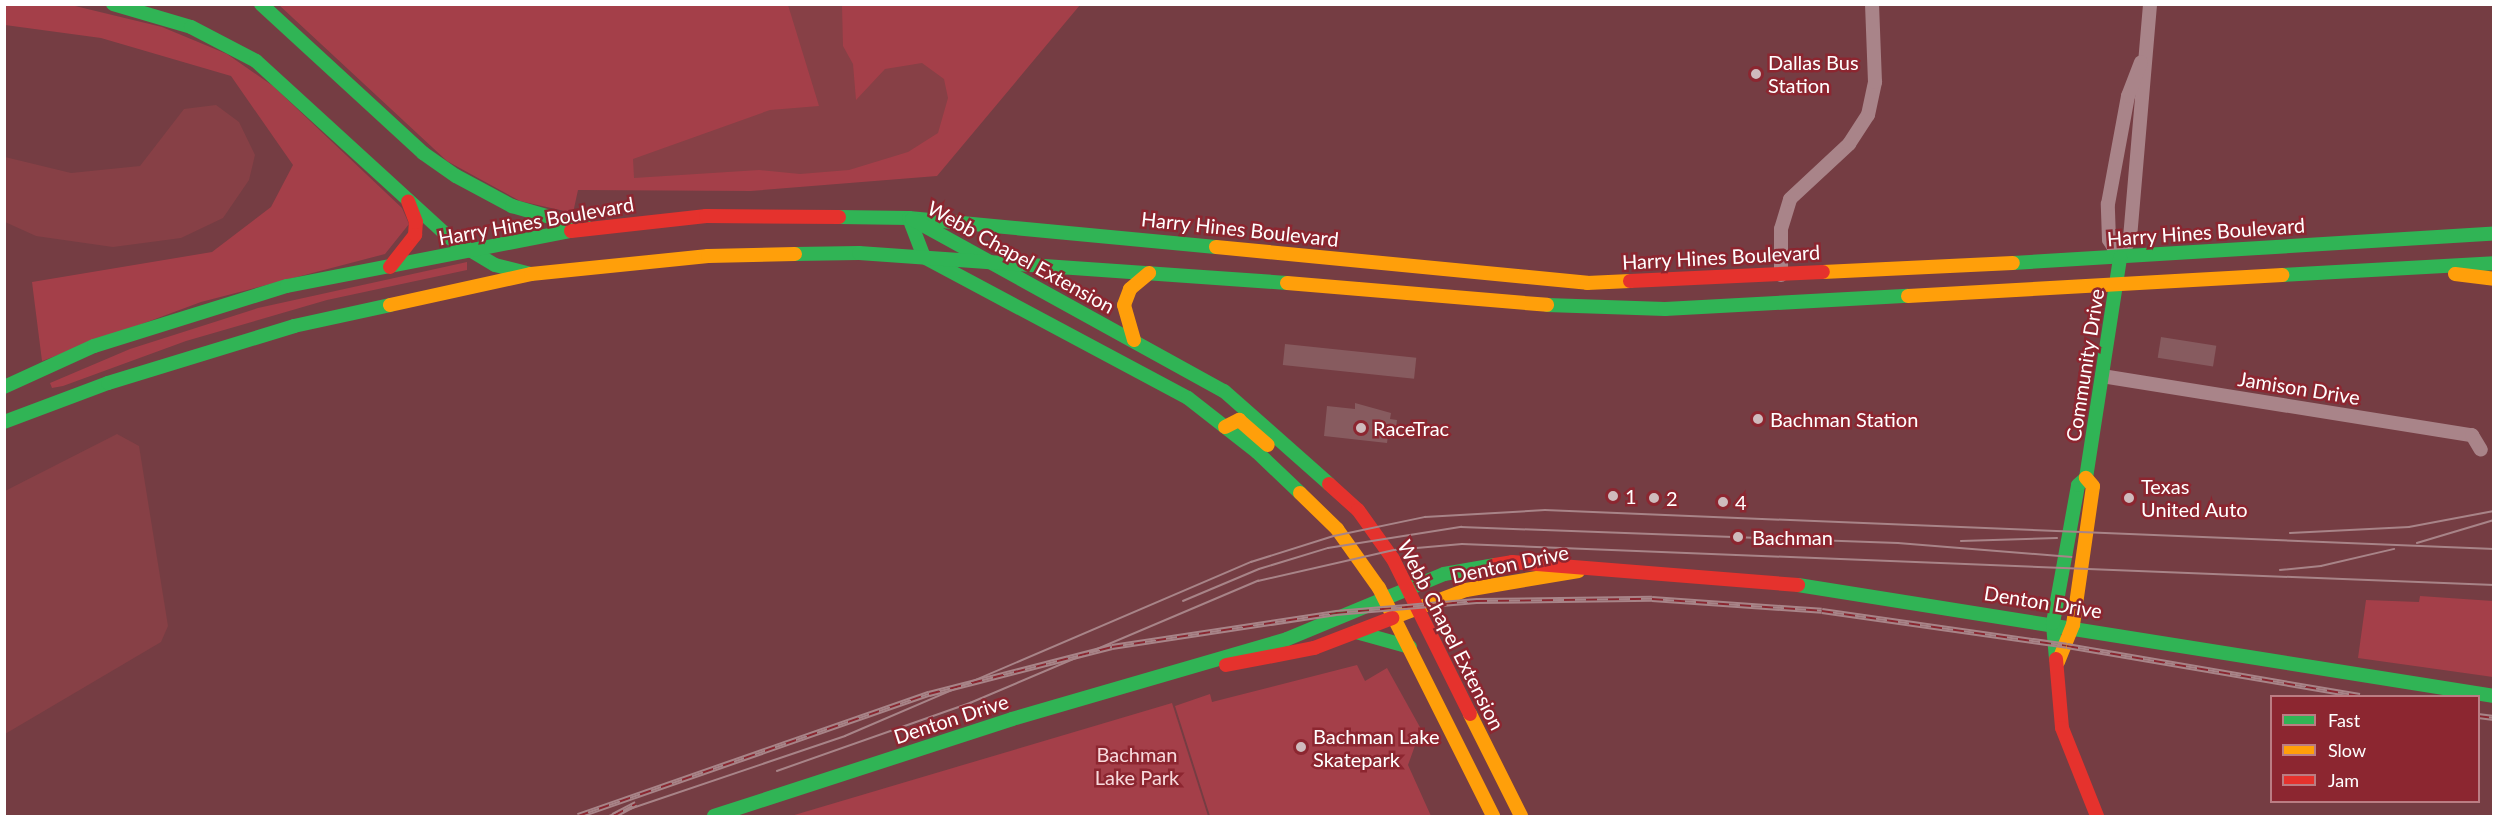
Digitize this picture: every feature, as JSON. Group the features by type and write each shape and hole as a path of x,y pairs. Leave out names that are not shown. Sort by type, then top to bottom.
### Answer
{"main road":[{"path":"113,4 191,27 256,62 408,201 468,251 495,266 531,274"},
{"path":"261,4 423,153 456,176 512,206 588,228"},
{"path":"390,267 415,235 416,222 408,201"},
{"name":"Harry Hines Boulevard","path":"4,422 27,395 94,346 287,286 588,228 706,216 909,218 1587,283 2120,258 2493,234"},
{"name":"Webb Chapel Extension","path":"909,218 924,257"},
{"name":"Webb Chapel Extension","path":"909,218 1224,391 1358,510 1408,587 1521,816"},
{"path":"2465,236 2466,265"},
{"path":"1251,280 1254,250"},
{"name":"Harry Hines Boulevard","path":"4,387 27,395 294,326 531,274 708,256 924,257 1251,280 1492,303 1665,309 2118,287 2493,263"},
{"path":"924,257 1188,398 1226,427 1337,529 1361,558 1394,617 1493,816"},
{"name":"Community Drive","path":"2097,816 2062,728 2053,623 2078,485 2086,478 2118,287 2120,258"},
{"path":"2437,267 2462,277 2493,279"},
{"path":"1134,340 1124,305 1130,289 1149,273"},
{"path":"1492,303 1495,275"},
{"path":"1776,304 1780,275"},
{"path":"1226,427 1239,420 1294,467 1316,472"},
{"name":"Community Drive","path":"2058,662 2073,625 2093,486 2086,478"},
{"name":"Denton Drive","path":"714,816 1012,719 1202,665 1335,622 1408,587 1444,574 1512,562 1784,582 2073,625 2493,696"},
{"name":"Denton Drive","path":"1202,665 1252,662 1356,632 1417,608 1491,584 1570,575 1584,568"},
{"path":"1356,632 1410,647"},
{"path":"1479,789 1492,793 1504,816"}],"street":[{"path":"1780,275 1781,229 1790,199 1849,144 1868,115 1875,82 1872,4"},
{"name":"Community Drive","path":"2120,258 2130,238 2145,98 2144,54 2150,4"},
{"name":"Community Drive","path":"2120,258 2109,240 2108,204 2128,96 2144,54"},
{"name":"Jamison Drive","path":"2102,376 2472,435 2481,450"}],"green space":[{"path":"5,5 71,5 162,27 227,54 273,86 402,208 409,224 385,254 201,302 42,361 32,282 212,252 271,207 293,165 231,76 101,38 5,25"},
{"path":"279,5 1080,5 937,176 751,191 578,190 573,213 520,201 447,161"},
{"path":"467,262 467,270 327,300 186,341 63,386 52,388 50,383 130,349 258,308"},
{"path":"2420,596 2493,601 2493,677 2358,658 2366,600 2419,602"},
{"name":"Bachman Lake Skatepark","path":"1357,665 1365,681 1387,668 1421,729 1408,765 1431,816 1210,816 1175,706 1210,694 1212,702"},
{"name":"Bachman Lake Park","path":"1172,703 1208,816 791,816"}],"shaded area":[{"path":"788,5 842,5 843,46 853,64 856,100 885,69 922,63 944,79 948,98 938,133 908,152 849,170 800,174 759,170 634,178 633,159 770,110 819,106"},
{"path":"216,105 239,122 255,155 249,180 223,218 181,238 113,247 36,236 5,222 5,157 71,173 140,166 184,109"},
{"path":"117,434 139,446 168,626 161,642 5,734 5,491"}],"building":[{"path":"2161,337 2216,346 2213,367 2158,358"},
{"name":"RaceTrac","path":"1285,344 1416,358 1414,379 1283,365"},
{"name":"RaceTrac","path":"1355,403 1391,413 1390,419 1397,420 1395,437 1388,436 1387,443 1324,436 1327,406 1355,409"}],"tram line":[{"path":"609,816 845,736 1251,562 1334,536 1425,517 1545,510 2494,549"},
{"path":"2290,533 2409,527 2494,511"},
{"path":"2417,543 2494,520"},
{"path":"1183,601 1259,569 1328,548 1461,527 1898,543 2071,557"},
{"path":"1961,541 2057,538"},
{"path":"777,771 970,703 1258,581 1394,550 1462,544 2494,585"},
{"path":"2280,570 2321,566 2394,549"}],"railway":[{"path":"578,816 929,694 1112,647 1336,613 1476,601 1652,599 1822,611 2067,646 2354,695"},
{"path":"2480,716 2494,718"},
{"path":"613,816 636,804"}],"traffic: fast":[{"path":"113,4 191,27 256,61 450,238 495,265 531,274"},
{"path":"261,4 423,153 456,176 512,206 588,228"},
{"path":"839,217 909,218 1216,247"},
{"path":"909,218 924,257 1188,398 1257,452 1300,493"},
{"path":"912,219 1224,391 1329,484"},
{"path":"4,387 94,346 287,286 571,231"},
{"path":"2013,263 2494,234"},
{"path":"795,254 859,253 1287,283"},
{"path":"2056,659 2053,623 2078,485 2086,478 2120,258"},
{"path":"2282,275 2494,263"},
{"path":"1547,305 1665,309 1908,296"},
{"path":"4,422 108,383 294,326 390,305"},
{"path":"714,816 1012,719 1287,639 1444,574 1495,565"},
{"path":"1798,585 2494,696"},
{"path":"1356,632 1410,647"}],"traffic: slow":[{"path":"1216,247 1587,283 1630,281"},
{"path":"390,305 531,274 708,256 795,254"},
{"path":"1823,272 2013,263"},
{"path":"1134,340 1124,305 1130,289 1149,273"},
{"path":"2455,274 2494,279"},
{"path":"1908,296 2282,275"},
{"path":"1287,283 1547,305"},
{"path":"1225,427 1239,420 1268,445"},
{"path":"2058,662 2073,625 2093,486 2086,478"},
{"path":"1300,493 1337,529 1379,588 1493,816"},
{"path":"1392,618 1466,590 1578,571"},
{"path":"1470,714 1521,816"}],"traffic: jam":[{"path":"390,267 415,235 416,222 408,201"},
{"path":"571,231 706,216 839,217"},
{"path":"1630,281 1823,272"},
{"path":"1329,484 1358,510 1393,559 1470,714"},
{"path":"1495,565 1512,562 1798,585"},
{"path":"1226,665 1314,648 1392,618"},
{"path":"2056,659 2062,728 2097,816"}],"place":[{"name":"Dallas Bus Station","path":"1756,74"},
{"name":"Bachman Station","path":"1758,419"},
{"name":"RaceTrac","path":"1361,428"},
{"name":"1","path":"1613,496"},
{"name":"2","path":"1654,498"},
{"name":"Texas United Auto","path":"2129,498"},
{"name":"4","path":"1723,502"},
{"name":"Bachman","path":"1738,537"},
{"name":"Bachman Lake Skatepark","path":"1301,747"}]}
